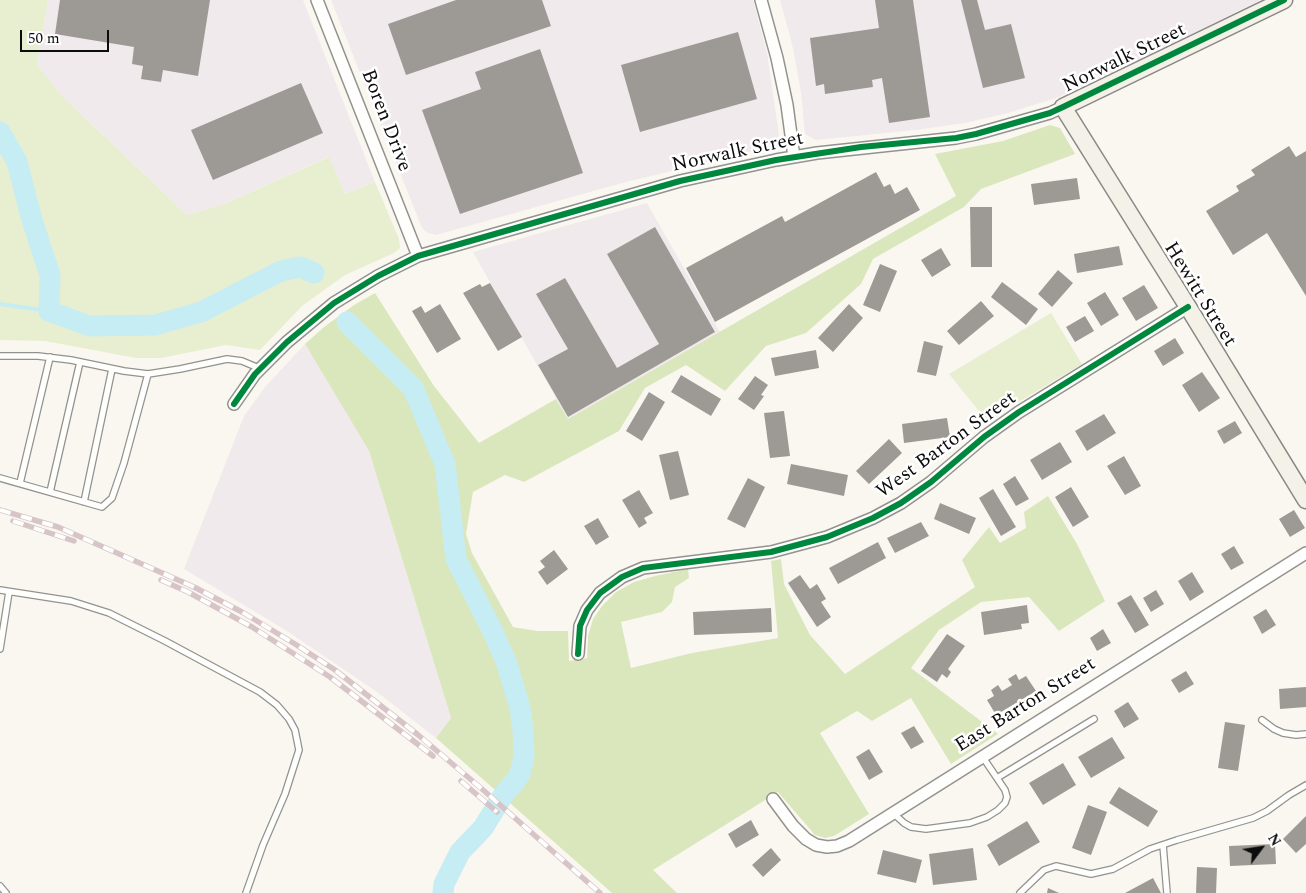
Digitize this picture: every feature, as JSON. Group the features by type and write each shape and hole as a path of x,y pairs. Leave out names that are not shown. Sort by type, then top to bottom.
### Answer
{"street":[{"name":"Boren Drive","path":"317,0 418,256"},
{"path":"761,0 777,58 787,105 794,157"},
{"name":"Norwalk Street","path":"234,404 255,374 287,342 334,302 378,276 418,256 680,181 794,157 861,147 956,138 1050,113 1284,0"},
{"name":"Hewitt Street","path":"1063,107 1306,500"},
{"name":"West Barton Street","path":"578,654 580,626 587,610 600,594 622,577 643,568 771,552 827,537 873,518 901,503 931,482 984,437 1019,412 1188,308"},
{"name":"East Barton Street","path":"773,799 793,826 806,839 816,845 826,847 837,846 848,841 1306,553"}],"lane":[{"path":"0,356 38,356 148,374 227,359 242,361 261,369"},
{"path":"20,484 50,358"},
{"path":"50,492 80,362"},
{"path":"84,502 112,368"},
{"path":"0,478 102,507 112,498 124,463 148,374"},
{"path":"0,590 71,602 109,613 260,692 277,705 289,719 295,730 299,750 286,794 263,845 246,893"},
{"path":"0,649 9,592"},
{"path":"997,778 1094,719"},
{"path":"1262,720 1283,733 1306,734"},
{"path":"893,812 904,823 912,827 926,829 970,823 987,817 1006,803 1007,797 1005,790 982,756"},
{"path":"1020,893 1044,870 1056,866 1091,874 1113,868 1150,849 1253,818 1306,785"},
{"path":"1163,845 1167,893"},
{"path":"0,886 6,893"}],"shaded area":[{"path":"48,0 303,0 375,182 345,194 328,157 224,204 187,215 59,93 37,64"},
{"path":"331,0 753,0 767,53 779,135 771,147 622,183 436,235 428,233 422,228"},
{"path":"780,0 1261,0 1059,97 1008,113 965,123 816,140 805,134 801,93 793,48"},
{"path":"647,203 720,332 568,419 473,252"},
{"path":"305,344 369,451 451,718 436,738 377,692 287,631 184,569 244,416 265,387"}],"green space":[{"path":"0,0 48,0 37,64 59,93 187,215 224,204 329,157 345,194 375,182 399,239 400,248 394,253 345,275 302,306 260,350 226,345 161,358 136,358 45,341 0,340"},
{"path":"1050,125 1060,128 1075,154 981,189 964,207 873,259 861,284 806,333 766,346 725,391 686,365 645,388 619,431 524,482 505,475 473,492 466,534 472,553 513,627 537,631 568,631 569,661 587,658 588,636 593,619 602,606 616,592 634,582 688,569 689,578 675,587 672,602 662,612 621,622 631,668 692,653 778,638 771,561 781,559 784,584 810,635 845,674 975,587 962,560 989,527 1000,543 1026,528 1024,512 1048,496 1077,544 1105,601 1059,631 1029,597 981,602 939,630 911,668 998,734 951,764 911,698 872,721 857,711 820,733 869,814 834,836 825,838 815,835 778,792 653,870 677,893 612,893 436,738 451,718 369,451 305,344 354,305 375,293 434,386 479,443 556,399 568,419 956,196 935,154 1003,141"},
{"path":"1051,313 1082,364 987,421 949,374"}],"building":[{"path":"60,0 210,0 198,76 163,70 161,82 141,79 143,66 132,64 134,47 55,34"},
{"path":"456,0 542,0 551,26 406,75 388,24"},
{"path":"875,0 913,0 930,117 889,123 882,78 872,80 873,87 825,94 824,84 816,86 810,38 879,28"},
{"path":"961,0 977,0 985,30 1011,24 1025,78 983,88"},
{"path":"738,32 757,99 640,132 621,65"},
{"path":"540,49 583,173 460,214 422,110 481,89 475,72"},
{"path":"301,83 323,133 213,180 191,130"},
{"path":"1289,146 1296,157 1306,151 1306,296 1267,233 1233,255 1206,211 1239,191 1236,186 1255,175 1251,170"},
{"path":"876,172 884,187 890,184 895,194 907,187 920,210 715,322 686,268 782,216 785,222"},
{"path":"1077,178 1080,199 1034,205 1031,184"},
{"path":"970,207 992,207 992,267 971,267"},
{"path":"655,227 715,332 568,417 538,365 568,349 536,294 565,278 617,368 659,344 607,254"},
{"path":"1119,246 1123,265 1077,273 1074,254"},
{"path":"941,248 951,265 932,277 921,260"},
{"path":"880,264 897,271 880,312 863,305"},
{"path":"1058,270 1073,283 1052,307 1038,294"},
{"path":"1002,282 1038,309 1026,325 991,297"},
{"path":"490,283 522,337 498,351 463,293 480,284 482,287"},
{"path":"1144,285 1158,308 1136,321 1122,298"},
{"path":"1105,292 1119,315 1101,326 1087,303"},
{"path":"981,301 994,316 959,345 947,331"},
{"path":"440,304 461,339 437,353 412,311 421,306 425,313"},
{"path":"849,304 863,318 833,352 818,338"},
{"path":"1085,316 1094,331 1075,342 1066,327"},
{"path":"1175,338 1184,353 1163,366 1154,351"},
{"path":"924,341 943,346 936,376 917,372"},
{"path":"816,350 819,368 775,376 771,358"},
{"path":"1202,372 1220,398 1199,412 1182,385"},
{"path":"681,375 721,399 711,416 671,392"},
{"path":"755,376 768,385 761,395 764,396 754,410 738,399"},
{"path":"649,392 665,402 642,441 626,431"},
{"path":"784,411 790,456 770,458 764,413"},
{"path":"1104,414 1116,433 1087,451 1075,431"},
{"path":"947,418 950,437 904,443 902,424"},
{"path":"1235,421 1242,433 1224,444 1217,431"},
{"path":"889,439 902,453 869,484 856,471"},
{"path":"1060,442 1072,462 1042,480 1030,460"},
{"path":"678,451 689,495 670,500 659,455"},
{"path":"1124,456 1141,486 1125,495 1107,466"},
{"path":"791,464 848,475 844,496 787,484"},
{"path":"1015,476 1029,499 1016,506 1003,484"},
{"path":"748,478 765,487 745,528 727,519"},
{"path":"1071,487 1089,517 1073,527 1055,497"},
{"path":"993,489 1016,527 1001,536 979,498"},
{"path":"639,490 653,513 644,518 647,523 639,528 622,500"},
{"path":"940,503 976,518 969,534 934,519"},
{"path":"1294,510 1305,528 1290,537 1279,519"},
{"path":"598,518 609,537 596,545 584,526"},
{"path":"921,522 929,536 895,553 887,538"},
{"path":"878,542 886,558 838,584 829,568"},
{"path":"1234,546 1244,563 1231,570 1221,554"},
{"path":"554,550 568,569 547,585 538,572 545,567 540,561"},
{"path":"1192,572 1204,592 1190,601 1178,581"},
{"path":"800,575 810,589 817,584 826,599 821,602 831,617 817,627 788,583"},
{"path":"1156,590 1164,604 1151,612 1143,598"},
{"path":"1131,595 1149,625 1135,633 1117,603"},
{"path":"1027,605 1029,623 1021,624 1022,629 984,635 981,612"},
{"path":"771,608 772,632 694,635 693,612"},
{"path":"1266,609 1276,625 1262,634 1253,617"},
{"path":"1103,629 1111,643 1097,651 1090,638"},
{"path":"947,634 965,646 948,669 951,672 947,678 942,674 937,682 921,671"},
{"path":"1186,671 1194,684 1179,693 1171,680"},
{"path":"1016,674 1019,680 1026,676 1036,691 996,715 987,700 994,696 991,690 998,685 1002,691 1012,685 1008,679"},
{"path":"1306,687 1306,707 1280,709 1279,689"},
{"path":"1128,702 1139,719 1124,728 1114,711"},
{"path":"1225,722 1245,725 1238,771 1218,768"},
{"path":"914,726 924,742 911,749 901,733"},
{"path":"1112,737 1125,758 1091,778 1078,757"},
{"path":"869,749 883,772 869,780 856,757"},
{"path":"1063,763 1076,785 1043,805 1029,783"},
{"path":"1119,787 1158,811 1148,827 1109,803"},
{"path":"1088,805 1107,812 1091,855 1072,848"},
{"path":"1306,816 1306,844 1296,853 1283,839"},
{"path":"751,820 759,835 736,848 728,834"},
{"path":"1027,821 1040,842 999,866 987,845"},
{"path":"1275,844 1276,864 1230,866 1229,846"},
{"path":"771,848 781,860 763,877 752,865"},
{"path":"973,848 977,880 933,885 929,854"},
{"path":"883,850 922,860 916,883 877,874"},
{"path":"1197,867 1217,868 1216,893 1196,893"},
{"path":"1153,878 1161,893 1125,893"},
{"path":"1048,888 1059,893 1047,893"}],"waterway":[{"path":"0,132 17,162 32,220 50,275 49,311 89,326 155,325 201,312 281,271 300,267 314,273"},
{"path":"0,304 49,311"},
{"path":"347,322 413,388 445,464 456,559 506,661 520,708 524,756 520,774 504,794 483,828 460,852 444,884 443,893"}],"railway":[{"path":"0,510 58,527 194,587 242,612 295,644 335,670 417,734 600,893"},
{"path":"13,521 74,541"},
{"path":"161,580 188,592 252,627 330,677 433,756"},
{"path":"461,781 497,812"}],"cycle path":[{"path":"234,404 255,374 287,342 334,303 378,276 418,256 680,181 776,160 861,147 956,138 1050,113 1284,0"},
{"path":"578,654 580,626 587,610 600,593 622,577 643,568 771,552 827,537 873,518 901,503 931,482 984,437 1019,412 1188,307"}]}
